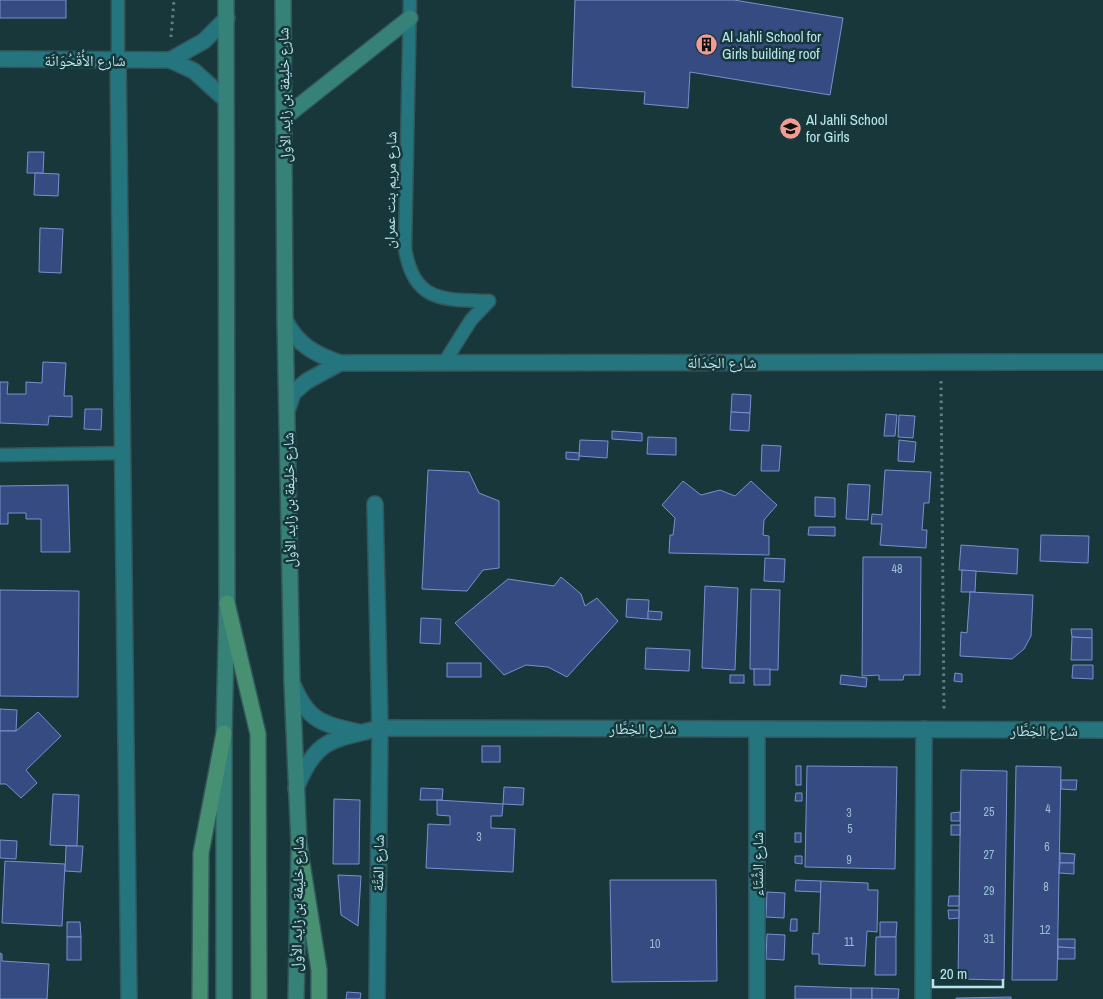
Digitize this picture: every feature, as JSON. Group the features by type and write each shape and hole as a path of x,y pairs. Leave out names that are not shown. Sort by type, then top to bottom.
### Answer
{"main road":[{"path":"224,999 224,733 227,603 226,0"},
{"name":"شارع خليفة بن زايد الأول","path":"283,0 285,320 292,683 299,844 296,999"},
{"path":"285,117 410,18"},
{"path":"227,603 258,734 259,999"},
{"path":"200,999 201,853 224,733"},
{"path":"299,844 319,970 319,999"}],"street":[{"path":"170,60 204,41 227,18"},
{"name":"شارع الأُقْحُوَانَة","path":"0,59 170,60"},
{"path":"118,60 129,999"},
{"path":"170,60 194,71 225,99"},
{"name":"شارع الجَدَالَة","path":"285,320 292,334 306,347 340,363 1103,362"},
{"name":"شارع الجَدَالَة","path":"288,408 293,393 307,381 340,363"},
{"name":"شارع المَتَّة","path":"375,504 380,728 377,999"},
{"name":"شارع الخِطَّار","path":"292,683 301,703 309,714 322,723 362,732"},
{"name":"شارع الخِطَّار","path":"296,788 314,752 339,738 380,728 1103,730"},
{"name":"شارع الشِّتَاء","path":"757,729 757,999"},
{"path":"923,999 924,729"}],"lane":[{"path":"118,0 118,60"},
{"name":"شارع مريم بنت عمران","path":"410,0 405,248 408,267 418,284 434,296 452,300 489,301 466,326 444,363"},
{"path":"0,455 124,453"}],"path":[{"path":"170,60 174,0"},
{"path":"940,361 944,729"}],"building":[{"path":"0,0 66,0 66,18 0,18"},
{"name":"Al Jahli School for Girls building roof","path":"575,0 734,0 843,18 830,95 690,72 688,108 644,104 645,92 572,87"},
{"path":"28,152 44,152 43,173 27,173"},
{"path":"35,173 59,174 58,196 34,195"},
{"path":"40,228 63,229 61,273 39,272"},
{"path":"43,362 66,363 64,396 72,396 72,417 49,416 48,425 0,423 0,382 8,382 7,394 26,394 26,382 42,383"},
{"path":"732,394 751,395 750,413 731,412"},
{"path":"85,409 102,409 101,430 84,429"},
{"path":"731,412 750,413 749,431 730,430"},
{"path":"886,414 897,415 895,436 884,436"},
{"path":"899,415 915,416 913,438 898,437"},
{"path":"612,431 642,433 642,441 612,439"},
{"path":"648,437 676,438 676,455 647,454"},
{"path":"580,440 608,441 607,458 579,456"},
{"path":"899,440 916,442 914,462 898,461"},
{"path":"762,445 781,446 779,471 761,471"},
{"path":"566,452 579,453 579,460 566,459"},
{"path":"428,470 469,472 479,493 499,501 499,568 483,570 467,591 422,589"},
{"path":"885,470 931,472 929,503 924,503 922,530 927,530 926,548 880,545 882,524 871,524 872,514 882,515"},
{"path":"683,481 701,495 720,490 735,496 751,481 777,505 764,520 763,535 769,536 769,555 669,553 670,535 673,535 675,518 662,505"},
{"path":"848,484 870,485 868,520 846,519"},
{"path":"68,485 70,552 41,552 41,519 26,519 26,513 8,513 8,524 0,524 0,486"},
{"path":"815,497 835,498 835,517 815,516"},
{"path":"809,527 835,527 835,536 808,535"},
{"path":"1041,535 1089,536 1088,563 1040,561"},
{"path":"961,545 1018,549 1017,574 959,570"},
{"path":"863,557 921,557 920,675 904,675 903,680 879,680 879,675 862,676"},
{"path":"765,558 785,559 784,582 764,581"},
{"path":"962,570 976,571 975,592 961,592"},
{"path":"561,577 581,594 585,606 597,598 618,621 567,677 548,667 526,665 504,675 455,623 508,579 554,586"},
{"path":"705,586 738,588 735,670 702,668"},
{"path":"751,589 780,590 778,670 750,669"},
{"path":"0,590 79,591 78,697 0,696"},
{"path":"970,592 1033,595 1031,636 1024,649 1012,659 960,656 961,632 967,633"},
{"path":"627,599 649,600 648,619 626,617"},
{"path":"648,611 662,612 661,620 648,619"},
{"path":"421,618 441,619 440,644 420,643"},
{"path":"1071,629 1092,629 1092,638 1072,637"},
{"path":"1072,637 1092,638 1092,660 1071,660"},
{"path":"646,648 690,650 689,671 645,669"},
{"path":"447,663 481,663 481,677 447,677"},
{"path":"1073,665 1093,665 1093,679 1072,678"},
{"path":"754,669 770,669 770,685 754,685"},
{"path":"955,673 962,674 962,682 954,681"},
{"path":"730,675 744,675 744,683 730,683"},
{"path":"841,675 867,678 866,687 840,684"},
{"path":"0,709 17,710 16,731 0,731"},
{"path":"38,712 61,736 26,770 37,783 21,798 6,784 0,784 0,731 16,731"},
{"path":"482,746 500,746 500,762 482,762"},
{"path":"796,766 801,766 801,785 796,785"},
{"path":"807,766 897,767 895,869 805,867"},
{"path":"1016,766 1061,767 1057,980 1012,980"},
{"path":"961,770 1007,771 1004,980 958,979"},
{"path":"1061,780 1077,780 1076,790 1061,789"},
{"path":"504,787 524,788 523,805 503,804"},
{"path":"421,788 443,789 442,800 420,800"},
{"path":"796,793 802,793 802,801 795,801"},
{"path":"53,794 79,795 77,846 50,845"},
{"path":"334,799 360,800 359,864 333,864"},
{"path":"437,800 503,804 502,816 491,816 491,828 515,829 513,872 426,868 428,824 450,825 450,816 437,815"},
{"path":"960,812 960,821 951,821 951,813"},
{"path":"951,825 960,825 960,835 951,835"},
{"path":"795,833 801,833 801,842 795,842"},
{"path":"0,840 17,841 16,859 0,858"},
{"path":"66,846 83,846 81,872 65,871"},
{"path":"1060,853 1075,854 1074,863 1060,863"},
{"path":"795,856 802,856 802,864 795,863"},
{"path":"5,861 65,864 62,926 2,923"},
{"path":"1060,863 1074,863 1074,874 1059,873"},
{"path":"338,875 361,876 358,926 341,915"},
{"path":"610,880 716,880 717,981 612,982"},
{"path":"796,880 821,881 821,892 795,891"},
{"path":"821,881 868,883 868,890 878,890 877,932 867,931 865,966 819,964 819,954 812,954 813,933 819,934"},
{"path":"767,892 785,893 784,918 766,917"},
{"path":"949,896 959,896 959,906 948,906"},
{"path":"948,910 959,910 959,918 949,919"},
{"path":"791,919 797,919 797,931 790,931"},
{"path":"67,922 80,922 81,937 67,937"},
{"path":"880,922 897,922 896,937 880,937"},
{"path":"767,934 785,935 784,960 766,959"},
{"path":"67,937 81,937 81,960 67,960"},
{"path":"876,937 896,937 896,975 875,975"},
{"path":"1058,939 1075,939 1075,948 1058,947"},
{"path":"1058,947 1075,948 1075,959 1058,959"},
{"path":"0,953 2,954 2,961 49,964 47,999 0,999"},
{"path":"795,986 851,988 851,999 795,999"},
{"path":"851,988 872,988 872,999 851,999"},
{"path":"872,988 899,989 898,999 872,999"},
{"path":"347,992 361,993 360,999 346,999"},
{"path":"1011,997 1011,999 956,999 956,998"}],"place":[{"name":"Al Jahli School for Girls building roof","path":"706,45"},
{"name":"Al Jahli School for Girls","path":"790,128"}]}
